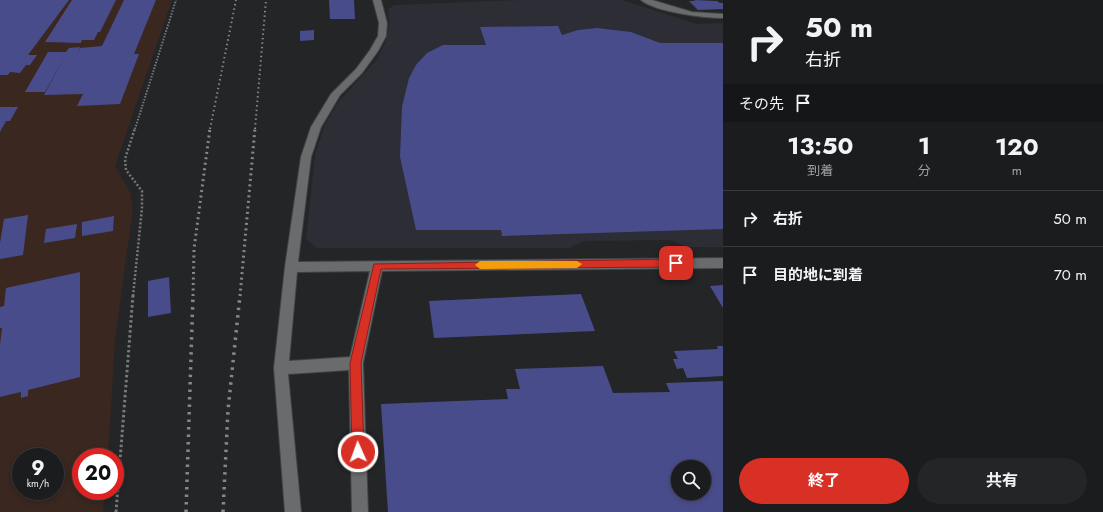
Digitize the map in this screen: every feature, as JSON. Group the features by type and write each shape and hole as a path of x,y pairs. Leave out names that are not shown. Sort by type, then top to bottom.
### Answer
{"street":[{"path":"292,512 281,368 291,267 306,157 316,127 336,94 359,71 374,51 382,36 383,23 377,0"},
{"path":"645,0 669,8 703,16 723,16"},
{"path":"669,8 674,0"},
{"path":"291,267 723,262"},
{"path":"360,512 356,363 377,266"},
{"path":"281,368 356,363"}],"path":[{"path":"116,512 134,287 142,208 142,191 126,170 125,159 176,0"}],"shaded area":[{"path":"0,0 172,0 115,166 130,192 133,208 115,341 109,448 72,448 72,500 104,500 103,512 0,512"},
{"path":"519,0 622,0 697,24 723,23 723,247 686,247 671,240 584,241 569,248 317,248 306,239 315,155 325,124 339,101 377,59 386,41 389,23 388,9 394,5"}],"building":[{"path":"0,0 69,0 28,55 37,55 30,65 26,65 20,73 10,72 8,75 0,75"},
{"path":"72,0 116,0 100,32 98,32 94,40 82,40 81,43 45,42"},
{"path":"124,0 156,0 134,54 139,54 120,104 77,106 83,94 44,95 66,54 45,92 25,92 48,52 66,52 69,48 80,47 77,54 80,48 102,46"},
{"path":"329,0 354,0 355,19 330,19"},
{"path":"694,0 717,1 723,3 723,9 698,10 689,1 695,1"},
{"path":"558,26 562,35 578,30 597,28 631,32 660,43 723,43 723,229 502,236 501,230 416,230 400,157 402,107 409,78 416,65 427,53 443,45 486,45 480,27"},
{"path":"314,30 314,40 300,41 300,31"},
{"path":"0,107 18,107 10,121 6,121 0,132"},
{"path":"28,215 23,255 0,259 0,243 4,219"},
{"path":"114,216 113,231 82,236 82,222"},
{"path":"77,224 75,238 44,243 46,229"},
{"path":"80,272 80,377 28,390 28,396 21,398 21,392 0,397 0,345 2,328 0,328 0,307 4,306 6,288"},
{"path":"169,277 171,313 148,317 148,281"},
{"path":"723,285 723,308 710,286"},
{"path":"581,294 595,331 434,338 429,301"},
{"path":"717,346 723,346 723,376 687,378 683,368 677,369 673,359 678,359 674,351 718,349"},
{"path":"603,366 613,393 670,392 666,383 723,381 723,512 388,512 381,404 508,399 506,389 520,389 515,369"}],"railway":[{"path":"210,129 236,0"},
{"path":"255,129 266,0"},
{"path":"193,296 194,249 210,128"},
{"path":"240,296 255,128"},
{"path":"186,512 193,295"},
{"path":"223,512 228,410 240,295"}],"slow traffic":[{"path":"480,265 577,264"}],"route":[{"path":"358,452 356,363 377,266 676,263"}]}
